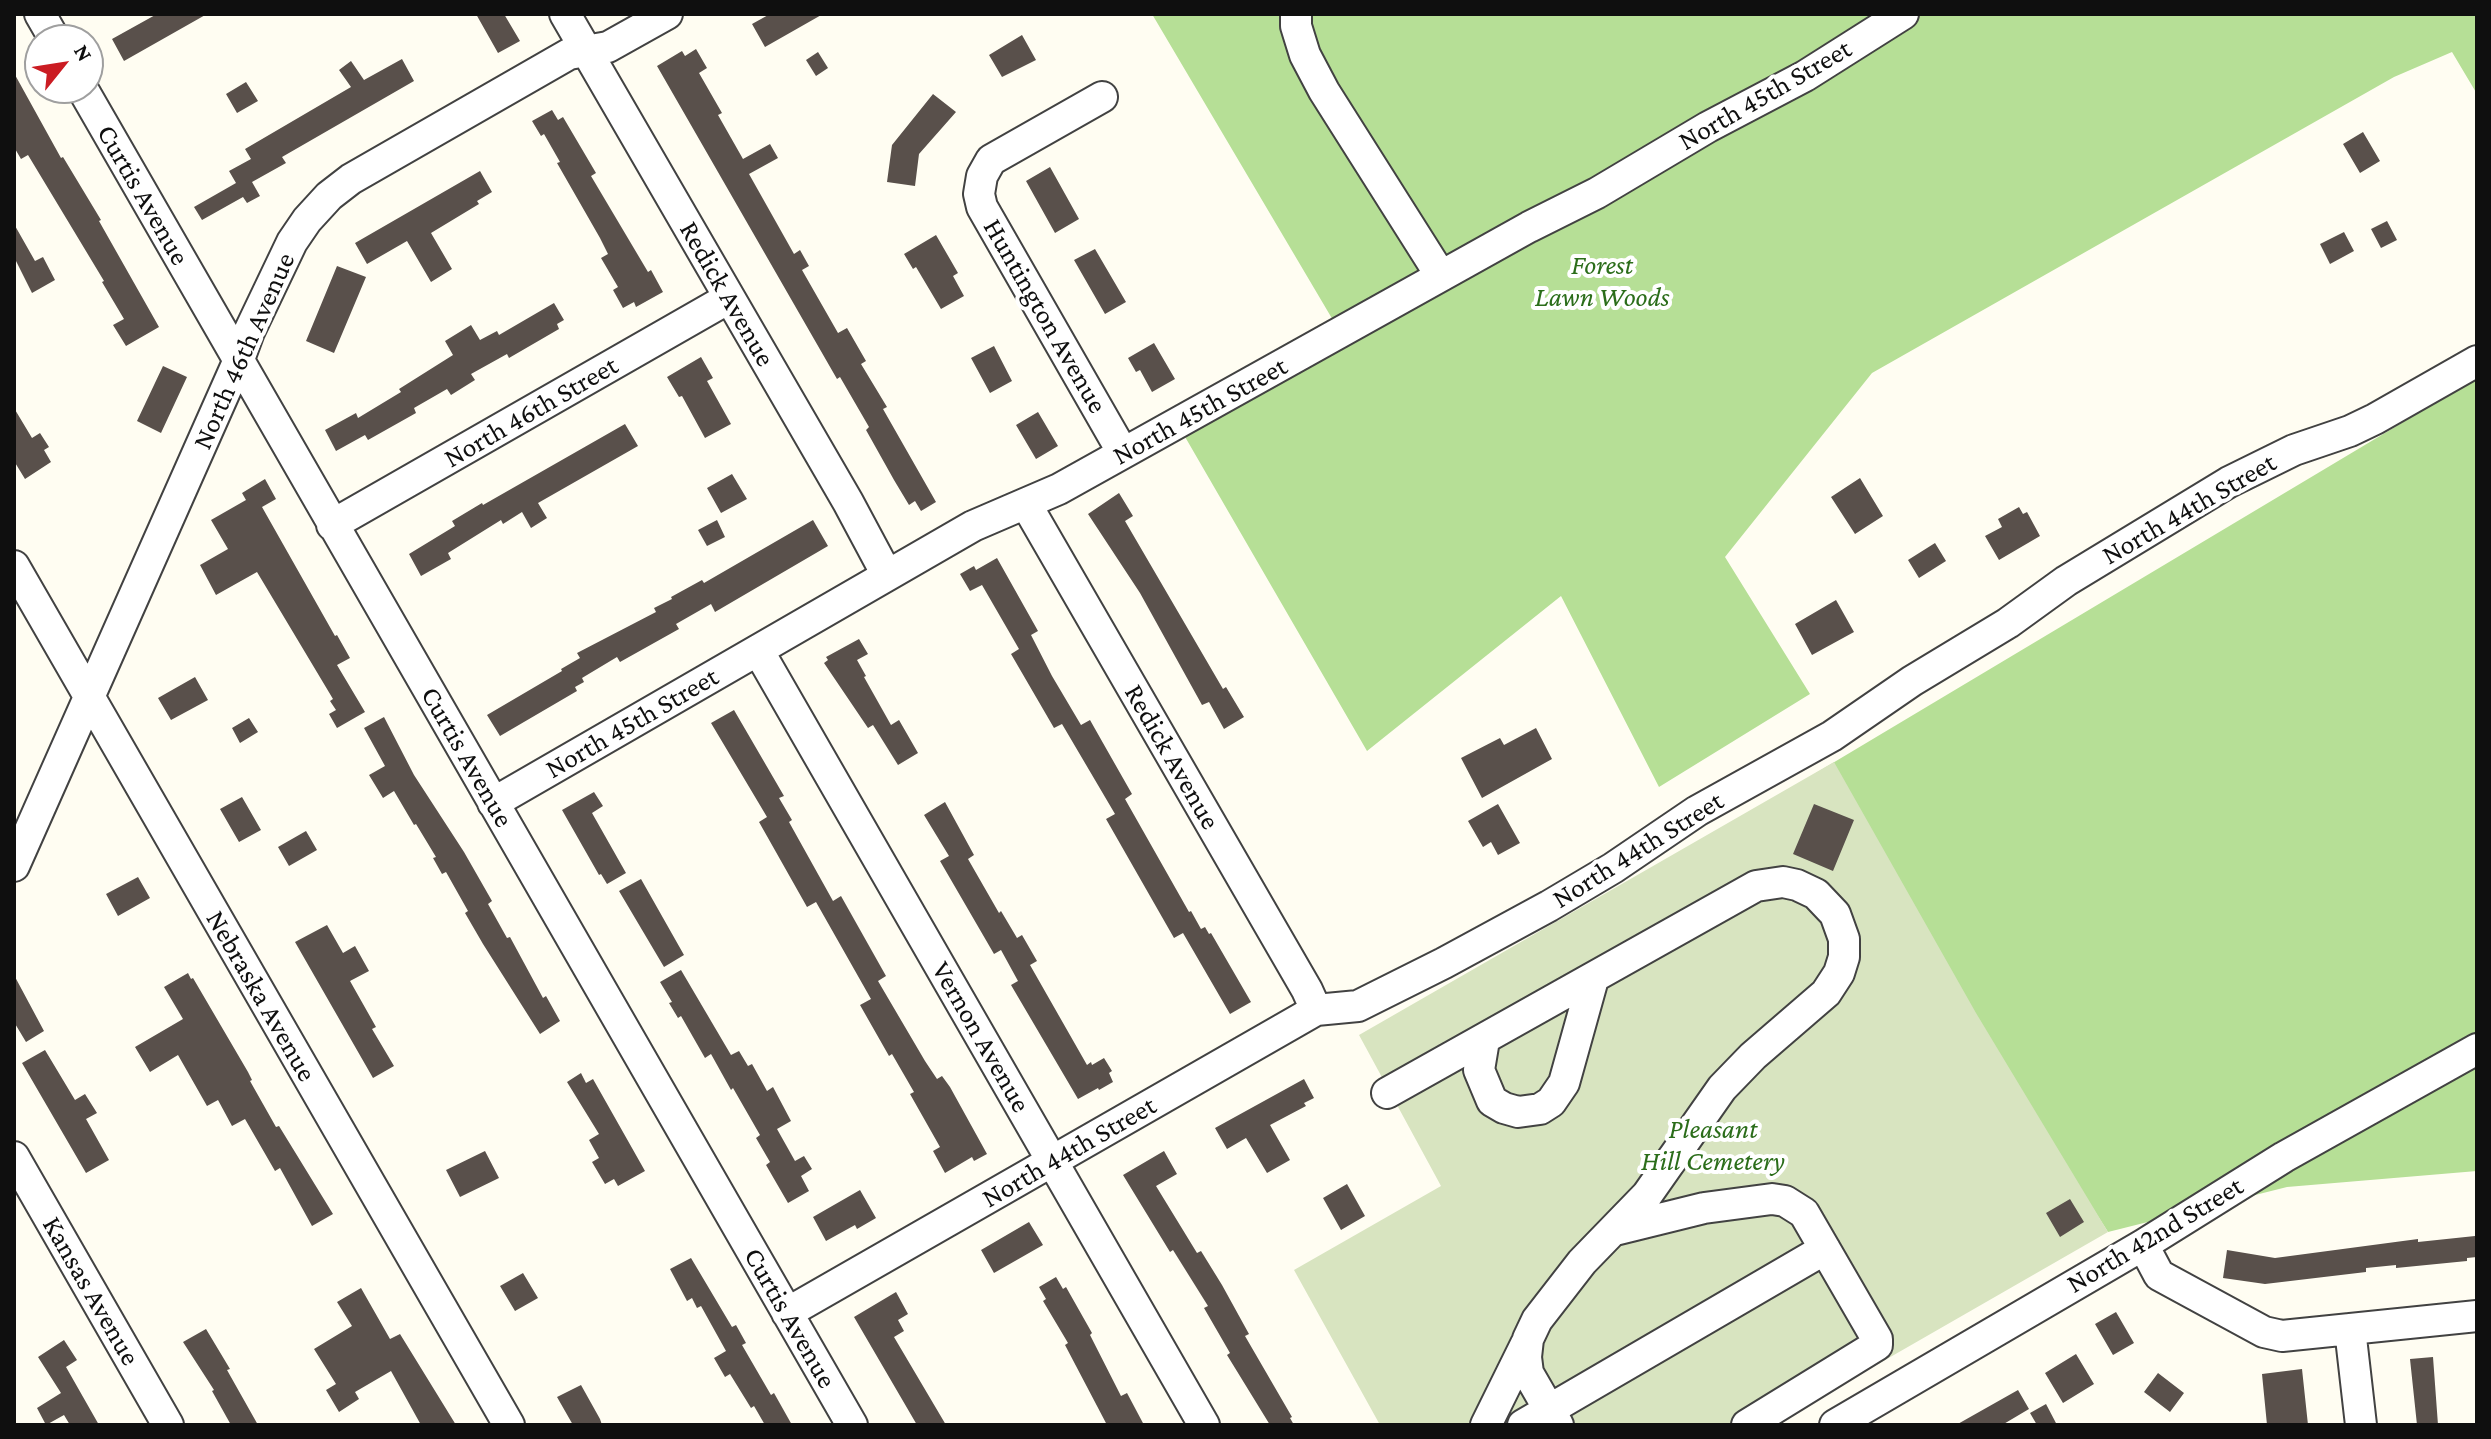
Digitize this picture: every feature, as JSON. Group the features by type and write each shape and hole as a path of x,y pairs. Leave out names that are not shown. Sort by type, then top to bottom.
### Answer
{"street":[{"name":"Redick Avenue","path":"565,14 848,502 887,575"},
{"name":"North 46th Avenue","path":"14,866 249,332 292,242 307,220 329,196 351,179 555,62 569,54 608,47 667,14"},
{"path":"1296,14 1305,55 1324,91 1441,276"},
{"name":"North 45th Street","path":"493,803 973,526 1026,504 1123,453 1610,185 1708,127 1805,76 1903,14"},
{"name":"Huntington Avenue","path":"1102,97 991,160 982,176 979,194 982,207 1123,453"},
{"name":"Curtis Avenue","path":"91,104 852,1425"},
{"name":"North 46th Street","path":"332,525 729,298"},
{"name":"North 44th Street","path":"787,1313 1316,1010 1358,1006 1549,906 1613,868 1697,811 1832,736 1912,681 2008,623 2066,581 2229,482 2294,450 2354,429 2477,361"},
{"name":"Redick Avenue","path":"1026,504 1316,1010"},
{"name":"Nebraska Avenue","path":"14,566 509,1425"},
{"name":"Vernon Avenue","path":"758,650 1204,1425"},
{"path":"1387,1093 1756,886 1766,883 1797,885 1816,894 1835,914 1844,939 1844,957 1839,973 1826,993 1753,1056 1722,1088 1647,1195 1561,1287 1537,1320 1486,1425"},
{"path":"1484,1040 1479,1070 1492,1101 1518,1112 1540,1109 1551,1102 1564,1083 1593,979"},
{"name":"North 42nd Street","path":"1835,1425 2143,1245 2261,1170 2477,1049"},
{"name":"Kansas Avenue","path":"14,1157 168,1425"},
{"path":"1615,1230 1704,1208 1772,1199 1785,1201 1804,1213 1877,1339 1877,1345 1747,1425"},
{"path":"2143,1245 2159,1275 2264,1332 2282,1336 2477,1316"},
{"path":"1523,1425 1554,1418 1825,1249"},
{"path":"2350,1329 2361,1425"},
{"path":"1528,1339 1528,1373 1554,1418"}],"green space":[{"name":"Forest Lawn Woods","path":"1152,14 2477,14 2477,94 2452,52 2394,77 1872,373 1725,557 1810,694 1659,787 1561,596 1367,751 1177,423 1340,332"},
{"path":"2477,378 2477,1171 2287,1187 2108,1232 1816,773"},
{"name":"Pleasant Hill Cemetery","path":"1834,762 1976,1013 2108,1232 1772,1425 1380,1425 1294,1270 1441,1186 1359,1035"}],"building":[{"path":"157,14 207,14 124,61 112,39"},
{"path":"476,14 504,14 520,41 498,53"},
{"path":"770,14 823,14 765,47 752,24"},
{"path":"1022,35 1036,60 1002,77 989,55"},
{"path":"696,49 707,68 699,73 743,159 770,144 778,158 749,174 794,254 800,250 809,266 802,270 838,333 847,328 866,361 861,364 887,407 883,409 936,502 921,511 915,501 909,505 894,480 866,430 869,427 840,377 837,379 657,66 682,51 685,56"},
{"path":"818,52 828,68 816,76 806,60"},
{"path":"402,59 414,81 282,157 286,163 252,182 260,196 247,203 243,197 202,220 194,207 236,183 229,171 251,159 245,149 351,87 339,70 351,61 364,80"},
{"path":"14,73 24,91 24,104 31,104 101,220 159,327 126,346 113,325 124,319 104,281 28,155 21,159 14,147"},
{"path":"246,82 258,101 237,113 226,94"},
{"path":"933,94 956,112 919,154 915,186 887,182 892,145"},
{"path":"552,110 558,120 563,117 596,173 591,176 663,292 636,307 634,302 623,308 613,290 618,287 601,258 608,254 544,134 541,136 532,121"},
{"path":"2363,132 2380,161 2360,173 2343,144"},
{"path":"1050,167 1079,219 1055,233 1026,181"},
{"path":"480,171 492,192 477,201 479,204 431,233 452,269 431,282 407,241 367,264 355,243"},
{"path":"2387,221 2397,240 2381,248 2371,229"},
{"path":"14,224 35,261 43,257 55,280 32,293 14,257"},
{"path":"2344,232 2354,251 2330,264 2320,244"},
{"path":"936,235 958,273 953,276 964,296 941,309 916,267 913,269 904,254"},
{"path":"1095,249 1126,302 1105,314 1074,260"},
{"path":"337,266 366,277 334,353 306,341"},
{"path":"554,303 564,320 557,324 559,329 509,358 507,354 471,374 475,380 451,395 447,389 414,408 416,413 368,440 365,435 336,451 325,430 356,413 358,418 453,355 445,341 471,325 480,340 497,331 499,335"},
{"path":"1154,343 1175,379 1152,392 1140,370 1136,372 1128,358"},
{"path":"994,346 1012,381 990,393 971,358"},
{"path":"701,357 713,378 707,381 731,424 705,438 682,396 679,397 667,377"},
{"path":"163,366 187,377 161,433 137,421"},
{"path":"14,408 32,438 40,433 49,447 44,450 51,462 25,479 14,461"},
{"path":"1038,412 1058,446 1036,459 1016,425"},
{"path":"625,424 638,446 538,503 547,518 531,528 522,512 503,524 501,520 448,553 451,559 421,576 409,554 455,526 452,521"},
{"path":"732,474 747,499 721,513 707,488"},
{"path":"1860,478 1883,516 1855,534 1831,497"},
{"path":"265,479 276,499 262,507 350,658 337,665 365,712 337,728 329,714 336,710 330,701 333,699 257,572 216,595 200,565 228,549 211,520 246,500 242,493"},
{"path":"1119,493 1133,516 1125,521 1223,689 1226,687 1244,717 1224,729 1209,702 1202,705 1140,593 1088,514"},
{"path":"2019,507 2023,514 2027,512 2040,536 1999,560 1985,536 2002,527 1998,519"},
{"path":"717,520 725,537 707,546 698,530"},
{"path":"813,520 828,546 715,612 711,604 676,624 679,629 620,662 617,657 582,678 584,682 575,687 577,691 500,736 487,715 562,671 580,658 577,653 656,612 654,608 671,597 702,580 704,583"},
{"path":"1935,543 1946,561 1919,578 1908,560"},
{"path":"997,558 1038,631 1031,635 1052,676 1081,725 1090,720 1132,794 1125,799 1189,912 1201,929 1205,927 1211,933 1251,1002 1230,1014 1183,933 1174,938 1106,819 1115,814 1062,724 1054,728 1011,654 1019,649 982,585 970,591 960,574 974,566 976,570"},
{"path":"1836,600 1854,632 1812,655 1795,624"},
{"path":"859,639 868,654 857,660 864,677 891,725 899,720 918,753 898,765 873,725 868,728 824,663 828,660 826,657"},
{"path":"195,677 208,700 171,720 158,698"},
{"path":"734,710 784,796 779,798 792,820 789,822 833,901 841,896 886,976 878,981 937,1079 942,1076 950,1087 987,1154 974,1161 972,1157 945,1173 933,1151 940,1147 910,1094 914,1092 860,1005 871,999 816,902 807,907 759,822 767,817 711,723"},
{"path":"384,717 414,775 492,901 488,904 507,938 510,937 543,998 546,996 560,1021 540,1034 483,944 465,913 468,911 446,872 442,874 433,858 436,857 416,824 394,791 383,798 369,775 385,766 364,728"},
{"path":"249,718 258,732 240,743 232,728"},
{"path":"1536,728 1552,759 1482,798 1461,758 1500,738 1504,745"},
{"path":"594,792 603,806 592,813 626,873 607,884 562,810"},
{"path":"242,797 261,830 239,842 220,809"},
{"path":"945,802 974,855 968,859 999,913 1001,911 1017,938 1022,935 1037,961 1030,965 1087,1065 1104,1058 1112,1071 1109,1073 1113,1082 1099,1090 1078,1099 1011,985 1018,981 1001,950 994,954 940,861 949,856 924,815"},
{"path":"1498,804 1520,843 1498,855 1491,842 1483,847 1468,821"},
{"path":"1814,804 1854,820 1833,871 1793,854"},
{"path":"306,831 317,850 289,866 278,847"},
{"path":"138,877 150,898 118,916 106,894"},
{"path":"641,879 684,955 664,967 619,891"},
{"path":"327,925 343,953 355,946 369,971 350,981 376,1027 372,1029 394,1066 373,1078 295,942"},
{"path":"681,970 731,1055 739,1051 748,1066 752,1064 767,1091 773,1087 791,1121 777,1129 795,1161 804,1156 812,1169 801,1176 809,1191 788,1203 766,1165 770,1162 756,1138 760,1135 733,1088 731,1090 711,1054 705,1058 681,1016 678,1018 669,1003 672,1002 660,982"},
{"path":"188,973 248,1072 276,1127 279,1126 333,1214 312,1226 280,1168 275,1171 245,1119 232,1126 218,1100 207,1106 178,1055 150,1072 135,1047 183,1019 164,987"},
{"path":"14,975 44,1031 26,1042 14,1022"},
{"path":"45,1050 75,1100 85,1094 97,1113 86,1119 109,1160 86,1173 22,1063"},
{"path":"581,1073 586,1083 593,1079 645,1171 618,1186 614,1179 605,1184 592,1162 599,1158 589,1140 599,1134 567,1082"},
{"path":"1304,1079 1314,1098 1304,1103 1306,1106 1270,1125 1290,1160 1267,1173 1246,1138 1227,1149 1215,1128"},
{"path":"485,1151 499,1178 460,1197 446,1170"},
{"path":"1164,1151 1177,1174 1156,1186 1197,1253 1201,1251 1222,1285 1249,1334 1245,1336 1294,1425 1270,1425 1227,1355 1230,1353 1204,1308 1208,1306 1173,1250 1170,1252 1123,1175"},
{"path":"1347,1184 1365,1216 1341,1230 1323,1198"},
{"path":"860,1190 876,1218 857,1229 855,1225 826,1241 813,1217"},
{"path":"2070,1199 2084,1222 2060,1237 2046,1213"},
{"path":"1029,1222 1043,1245 994,1273 981,1250"},
{"path":"2475,1236 2477,1257 2467,1258 2467,1261 2366,1268 2366,1272 2265,1284 2223,1278 2227,1250 2275,1258 2418,1239 2418,1242"},
{"path":"691,1258 732,1327 736,1325 746,1343 742,1345 792,1425 765,1425 730,1374 725,1377 714,1358 726,1351 701,1306 697,1308 692,1298 687,1301 670,1269"},
{"path":"523,1273 538,1298 515,1311 500,1286"},
{"path":"1056,1277 1063,1289 1066,1287 1092,1333 1090,1335 1121,1396 1127,1393 1144,1425 1107,1425 1065,1345 1068,1343 1043,1301 1046,1299 1039,1287"},
{"path":"361,1288 390,1339 400,1334 456,1425 421,1425 391,1371 355,1392 359,1399 339,1412 326,1390 336,1384 314,1349 352,1326 337,1302"},
{"path":"896,1292 908,1314 898,1320 904,1331 894,1337 946,1425 917,1425 854,1317"},
{"path":"2116,1312 2134,1343 2113,1355 2095,1324"},
{"path":"206,1329 258,1425 231,1425 214,1390 183,1342"},
{"path":"64,1340 77,1360 66,1367 99,1425 70,1425 64,1415 46,1425 37,1408 61,1393 38,1357"},
{"path":"2076,1354 2094,1384 2063,1403 2045,1373"},
{"path":"2433,1357 2438,1425 2417,1425 2410,1359"},
{"path":"2302,1369 2308,1425 2267,1425 2262,1374"},
{"path":"2158,1373 2184,1393 2170,1412 2144,1392"},
{"path":"581,1385 602,1425 573,1425 557,1397"},
{"path":"2018,1390 2029,1409 2002,1425 1956,1425"},
{"path":"2046,1404 2057,1425 2037,1425 2030,1413"}]}
